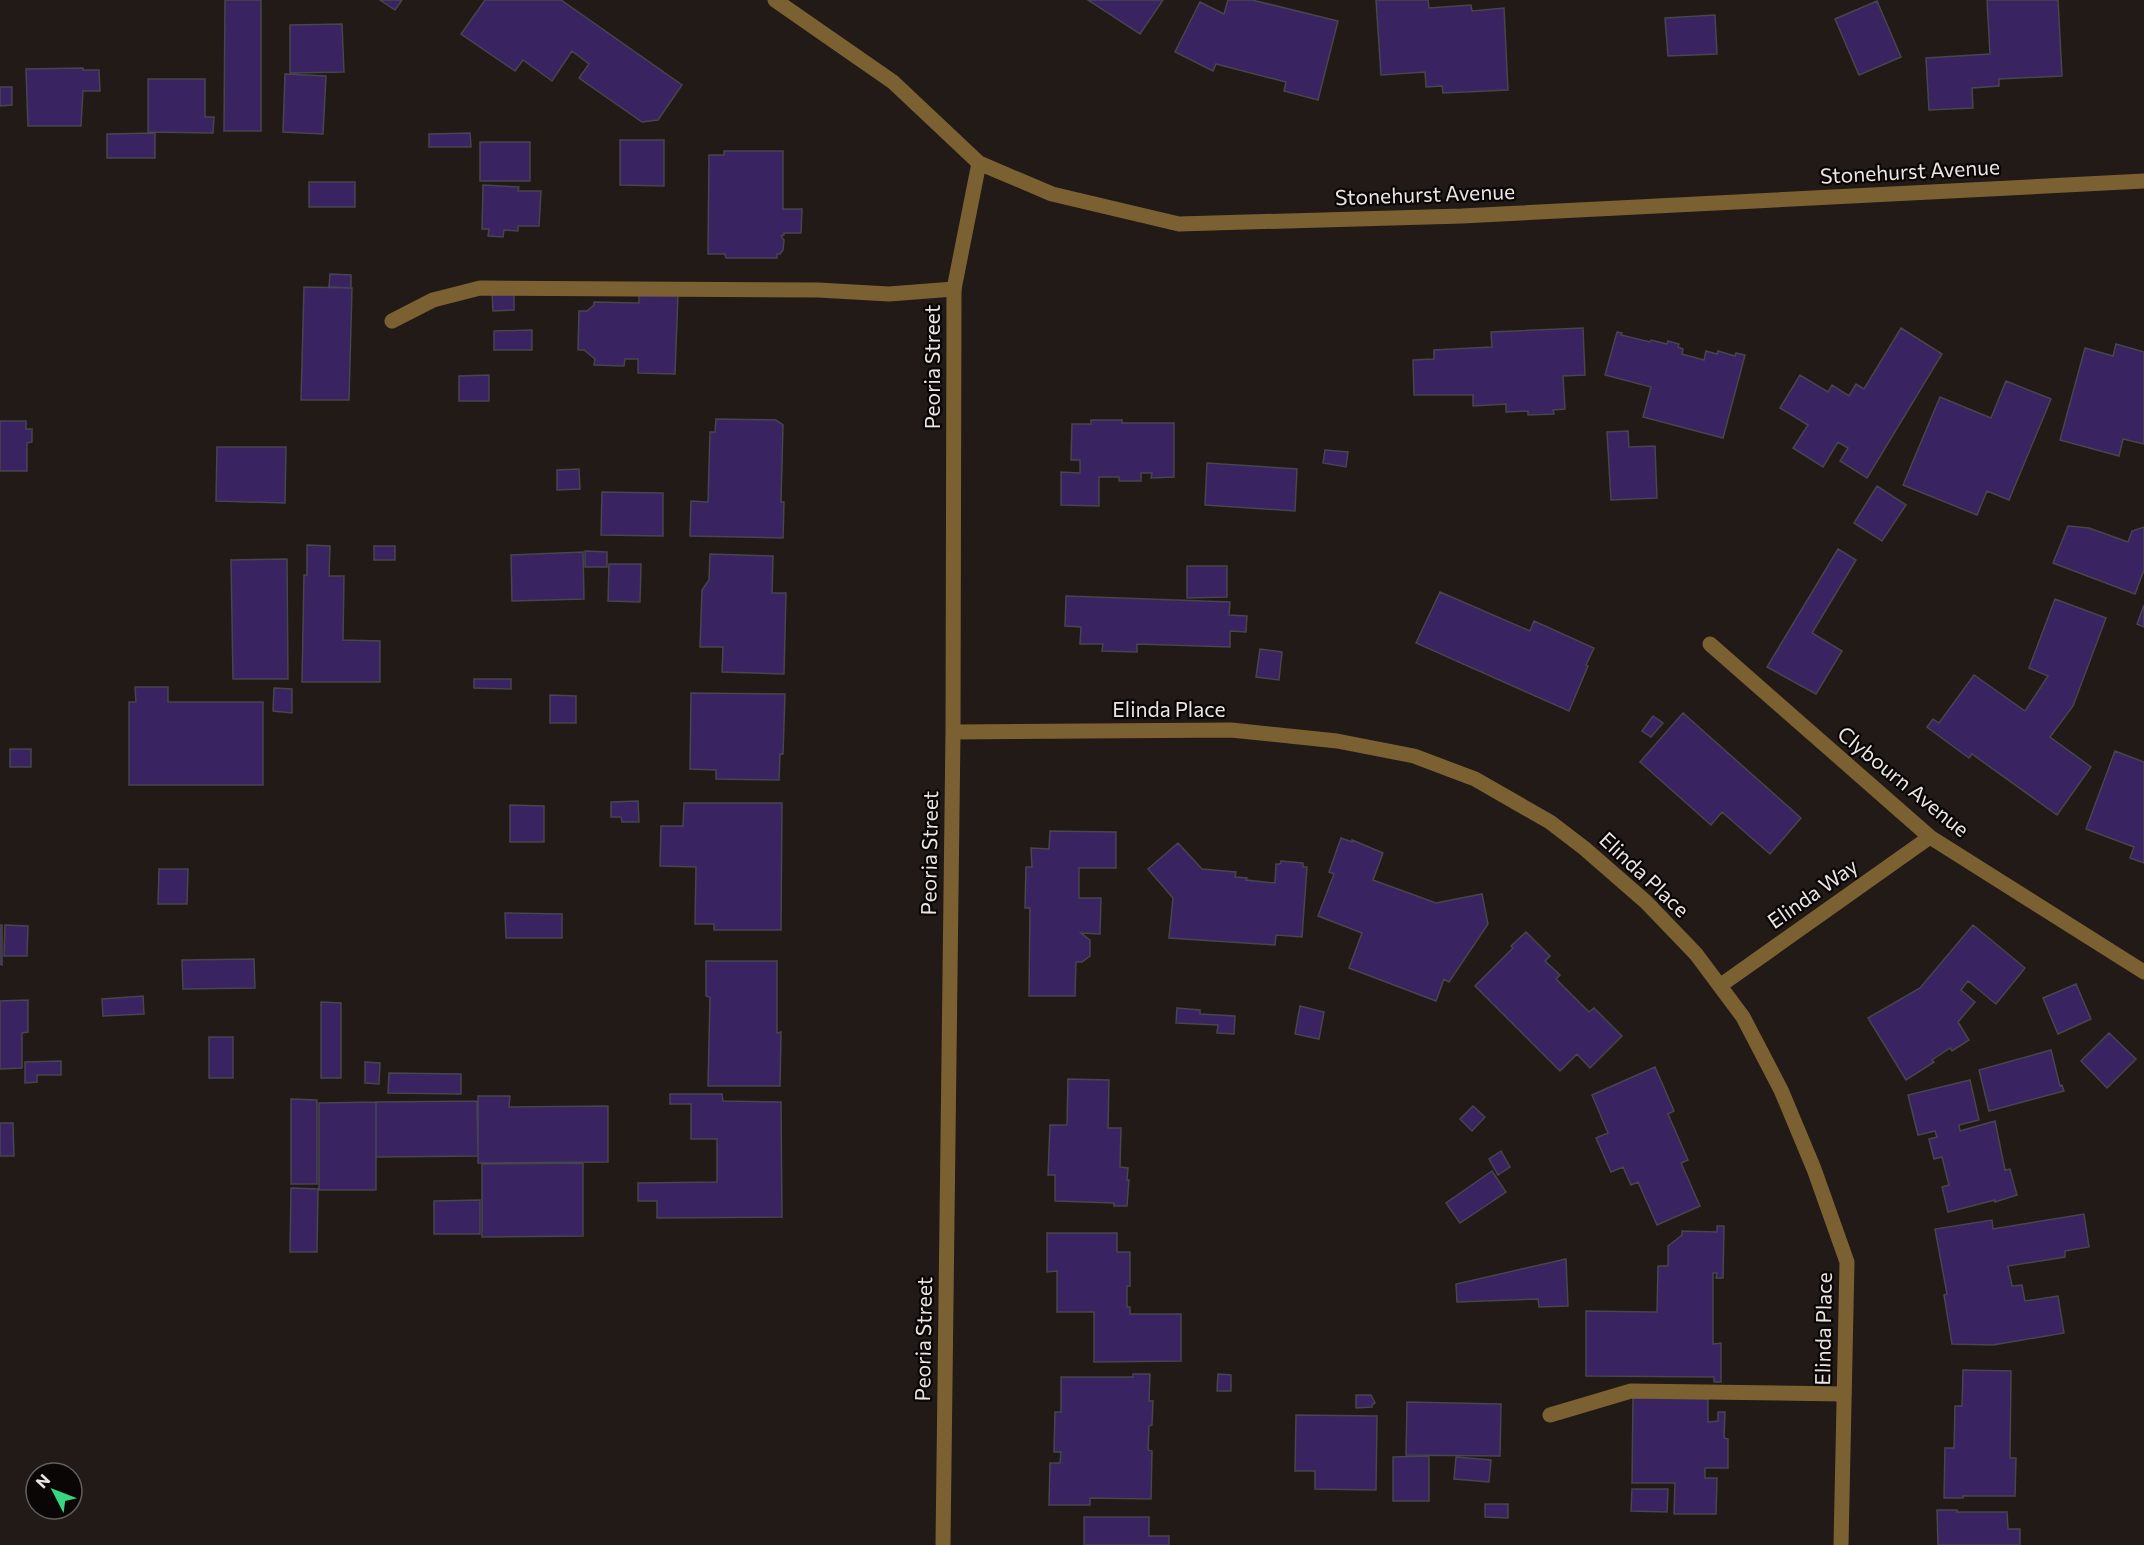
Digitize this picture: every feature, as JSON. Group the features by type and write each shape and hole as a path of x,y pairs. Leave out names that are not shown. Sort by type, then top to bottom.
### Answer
{"street":[{"name":"Stonehurst Avenue","path":"775,0 894,82 979,163 1052,194 1179,224 1462,216 2144,182"},
{"name":"Peoria Street","path":"943,1545 952,732 954,289 979,163"},
{"path":"392,321 433,300 480,288 818,290 889,294 954,289"},
{"name":"Clybourn Avenue","path":"1710,644 1930,837 2144,972"},
{"name":"Elinda Place","path":"952,732 1231,730 1337,741 1414,756 1475,779 1550,822 1646,902 1696,954 1743,1017 1781,1090 1814,1169 1847,1262 1841,1545"},
{"name":"Elinda Way","path":"1720,985 1930,837"},
{"path":"1550,1415 1631,1390 1844,1394"}],"building":[{"path":"225,0 261,0 261,131 224,131"},
{"path":"380,0 402,0 395,10"},
{"path":"485,0 561,0 682,85 658,120 642,122 579,78 589,64 572,51 552,81 523,60 515,71 461,34"},
{"path":"1088,0 1163,0 1140,34"},
{"path":"1228,0 1252,0 1338,21 1318,100 1284,91 1286,82 1216,64 1213,71 1175,52 1200,2 1224,14"},
{"path":"1376,0 1428,0 1429,8 1471,5 1472,11 1504,8 1508,90 1443,93 1442,86 1426,87 1425,72 1381,75"},
{"path":"1987,0 2058,0 2062,76 1999,79 1999,86 1972,88 1973,108 1929,110 1926,58 1990,54"},
{"path":"1877,1 1901,57 1859,75 1835,19"},
{"path":"1715,15 1717,54 1668,56 1665,18"},
{"path":"342,24 344,72 290,73 290,25"},
{"path":"83,68 83,70 99,70 100,91 83,91 81,126 28,126 26,69"},
{"path":"285,74 326,76 323,134 283,132"},
{"path":"148,79 205,79 205,117 214,117 213,133 148,132"},
{"path":"0,87 12,87 12,105 0,106"},
{"path":"155,133 155,158 107,158 107,134"},
{"path":"470,133 471,147 429,147 429,134"},
{"path":"620,140 664,140 664,186 620,185"},
{"path":"480,142 530,142 530,181 480,181"},
{"path":"724,151 783,151 783,209 802,209 801,233 784,233 781,236 784,240 783,250 777,254 777,258 726,258 725,254 708,254 709,155 724,155"},
{"path":"309,182 355,182 355,207 309,207"},
{"path":"483,185 519,187 518,191 541,191 539,226 518,226 518,231 504,230 503,237 488,236 489,229 482,229"},
{"path":"330,274 351,275 351,288 329,287"},
{"path":"304,287 352,288 349,400 301,400"},
{"path":"492,293 514,293 514,310 493,311"},
{"path":"639,293 678,294 675,374 638,373 638,359 625,359 624,366 594,365 595,359 584,350 578,350 579,311 587,311 594,305 594,302 639,303"},
{"path":"1583,328 1585,375 1563,376 1565,409 1553,410 1554,414 1528,415 1528,411 1506,412 1506,404 1473,406 1473,395 1414,395 1413,360 1434,359 1434,350 1492,347 1491,332"},
{"path":"1901,328 1942,354 1867,478 1840,461 1848,448 1838,442 1823,467 1793,448 1808,425 1780,408 1800,375 1828,392 1832,385 1849,396 1856,384 1864,389"},
{"path":"532,330 532,350 494,350 494,331"},
{"path":"1617,332 1650,342 1651,340 1667,344 1668,341 1679,344 1678,347 1683,349 1682,354 1704,360 1706,351 1717,354 1718,351 1735,356 1736,353 1745,355 1723,438 1643,417 1651,387 1605,375"},
{"path":"2116,344 2144,352 2144,444 2123,439 2119,456 2060,440 2085,348 2113,356"},
{"path":"489,375 489,401 459,401 459,376"},
{"path":"2006,381 2051,399 2009,500 1987,491 1977,515 1903,485 1940,397 1991,418"},
{"path":"716,419 776,420 783,425 781,502 784,502 783,538 690,536 691,501 708,502 710,432 715,432"},
{"path":"1091,420 1122,420 1122,423 1174,423 1174,477 1151,478 1152,473 1141,473 1141,481 1119,481 1119,477 1099,477 1099,506 1061,505 1061,472 1080,473 1080,460 1071,460 1072,424 1091,424"},
{"path":"0,421 26,421 26,429 32,429 32,442 27,443 27,471 0,471"},
{"path":"1628,431 1629,447 1655,446 1657,498 1611,500 1607,432"},
{"path":"217,447 286,447 285,503 216,501"},
{"path":"1325,450 1348,452 1346,467 1323,463"},
{"path":"1207,463 1297,469 1295,511 1205,505"},
{"path":"579,469 580,489 557,490 557,470"},
{"path":"1877,486 1906,505 1882,541 1854,523"},
{"path":"602,492 663,493 663,536 601,535"},
{"path":"2068,526 2089,528 2128,542 2132,531 2144,527 2144,570 2135,594 2053,563"},
{"path":"307,545 330,546 329,576 344,576 343,640 380,641 380,682 302,682 304,575 307,575"},
{"path":"374,546 395,546 395,560 374,560"},
{"path":"1838,549 1856,560 1812,633 1842,651 1816,694 1767,667"},
{"path":"585,551 607,552 607,567 585,567"},
{"path":"583,552 584,599 512,601 511,555"},
{"path":"710,554 773,556 772,593 786,593 784,674 722,672 723,647 700,647 702,590 709,580"},
{"path":"287,559 288,679 233,679 231,560"},
{"path":"609,564 641,564 640,602 608,601"},
{"path":"1187,566 1227,566 1227,597 1187,598"},
{"path":"1440,592 1530,631 1534,621 1594,648 1569,711 1416,643"},
{"path":"1066,596 1230,602 1229,615 1247,616 1246,632 1230,631 1230,647 1137,644 1137,652 1102,651 1103,644 1080,644 1081,627 1065,626"},
{"path":"2055,599 2106,618 2073,706 2050,737 2091,767 2057,815 1972,754 1969,758 1927,727 1933,719 1939,723 1974,675 2025,711 2048,676 2029,668"},
{"path":"2144,605 2144,627 2137,624"},
{"path":"1260,649 1282,652 1279,680 1256,677"},
{"path":"474,679 511,679 511,689 474,688"},
{"path":"135,687 168,687 168,702 263,702 263,785 129,785 129,702 136,702"},
{"path":"274,688 292,689 292,713 273,711"},
{"path":"691,693 785,694 783,754 780,754 779,780 716,779 716,770 690,769"},
{"path":"550,695 576,696 576,723 550,723"},
{"path":"1683,713 1801,818 1770,854 1722,812 1711,825 1640,762"},
{"path":"1653,716 1663,723 1651,737 1642,731"},
{"path":"10,749 31,749 31,767 10,767"},
{"path":"2115,751 2144,762 2144,863 2130,858 2134,847 2086,829"},
{"path":"638,801 639,822 622,822 621,817 611,817 611,802"},
{"path":"684,803 782,803 781,930 714,930 714,924 695,924 696,867 660,866 661,826 683,826"},
{"path":"510,805 544,806 544,842 510,842"},
{"path":"1050,831 1116,832 1116,868 1079,868 1079,898 1101,898 1100,934 1081,933 1090,940 1090,956 1082,962 1076,962 1075,996 1029,996 1030,908 1025,908 1026,867 1032,867 1031,848 1049,849"},
{"path":"1341,838 1352,842 1352,840 1383,853 1373,880 1436,903 1482,894 1488,924 1449,982 1444,979 1436,1001 1349,968 1362,933 1318,916 1334,874 1329,872"},
{"path":"1178,843 1202,869 1236,872 1235,877 1247,878 1246,880 1275,883 1276,864 1280,864 1281,861 1303,863 1303,867 1307,867 1302,937 1276,935 1275,945 1169,938 1173,898 1148,869"},
{"path":"159,869 188,869 187,904 158,904"},
{"path":"505,913 562,914 562,938 506,938"},
{"path":"0,925 2,925 2,965 0,964"},
{"path":"5,925 28,926 27,956 4,956"},
{"path":"1973,925 2025,968 1996,1004 1968,981 1961,990 1975,1002 1958,1022 1969,1040 1952,1051 1950,1048 1932,1060 1934,1062 1906,1080 1868,1018 1920,988"},
{"path":"1526,932 1550,956 1545,961 1560,975 1556,979 1589,1012 1594,1008 1622,1036 1590,1068 1577,1054 1560,1071 1475,986"},
{"path":"254,959 255,988 183,989 182,960"},
{"path":"706,961 777,961 777,1033 781,1032 780,1086 708,1086 710,997 706,996"},
{"path":"2076,984 2091,1019 2058,1034 2043,998"},
{"path":"143,996 144,1014 103,1016 102,999"},
{"path":"28,1000 28,1032 22,1033 22,1068 0,1069 0,1001"},
{"path":"321,1002 341,1003 341,1078 321,1078"},
{"path":"1300,1006 1324,1012 1319,1039 1295,1034"},
{"path":"1177,1008 1200,1010 1200,1014 1235,1016 1234,1034 1217,1033 1218,1025 1176,1023"},
{"path":"2109,1033 2136,1059 2107,1088 2081,1061"},
{"path":"209,1037 233,1037 233,1078 209,1078"},
{"path":"2051,1050 2060,1086 2062,1085 2064,1091 1989,1111 1979,1070"},
{"path":"61,1061 61,1075 37,1075 37,1082 25,1083 25,1062"},
{"path":"365,1062 380,1063 379,1084 365,1083"},
{"path":"1655,1067 1674,1111 1668,1114 1688,1160 1681,1163 1700,1206 1657,1225 1638,1182 1631,1185 1623,1167 1611,1172 1596,1138 1608,1133 1592,1095"},
{"path":"389,1073 461,1074 461,1094 388,1093"},
{"path":"1068,1079 1109,1080 1108,1128 1121,1128 1120,1167 1128,1168 1127,1180 1129,1180 1127,1206 1114,1206 1114,1203 1055,1201 1055,1175 1048,1175 1050,1125 1067,1125"},
{"path":"1970,1080 1979,1120 1959,1125 1960,1131 1995,1121 2005,1170 2010,1169 2017,1195 1948,1212 1942,1187 1949,1185 1942,1157 1934,1159 1929,1139 1937,1137 1935,1131 1918,1135 1908,1095"},
{"path":"670,1094 722,1094 723,1101 781,1102 782,1217 657,1218 657,1201 638,1201 638,1183 717,1182 717,1139 691,1139 691,1104 670,1104"},
{"path":"478,1096 510,1096 509,1107 608,1106 608,1162 478,1163"},
{"path":"291,1099 317,1100 317,1184 291,1184"},
{"path":"477,1101 478,1156 376,1157 376,1102"},
{"path":"376,1102 376,1190 319,1190 319,1103"},
{"path":"1473,1106 1485,1117 1472,1131 1460,1119"},
{"path":"0,1123 13,1123 14,1156 0,1156"},
{"path":"1501,1151 1510,1167 1498,1175 1489,1159"},
{"path":"583,1163 583,1236 482,1237 482,1164"},
{"path":"1492,1171 1506,1192 1460,1223 1446,1203"},
{"path":"291,1188 318,1189 317,1252 290,1252"},
{"path":"480,1200 480,1234 434,1234 434,1201"},
{"path":"2084,1214 2089,1247 2065,1251 2065,1257 2008,1266 2012,1286 2022,1285 2025,1301 2058,1296 2064,1333 1993,1345 1952,1344 1944,1295 1947,1294 1935,1229 1992,1220 1993,1229"},
{"path":"1717,1226 1724,1226 1723,1278 1716,1278 1717,1273 1713,1273 1713,1344 1721,1343 1721,1382 1714,1382 1714,1377 1586,1376 1586,1311 1657,1312 1658,1266 1668,1266 1668,1246 1682,1235 1682,1231 1717,1232"},
{"path":"1047,1233 1117,1233 1117,1252 1130,1252 1130,1286 1127,1286 1127,1307 1130,1307 1130,1314 1181,1314 1181,1361 1094,1362 1094,1312 1057,1312 1057,1271 1047,1272"},
{"path":"1566,1259 1568,1306 1539,1307 1538,1299 1457,1302 1456,1284"},
{"path":"1963,1370 2011,1371 2010,1458 2016,1458 2015,1496 1944,1498 1945,1448 1954,1448 1955,1406 1962,1406"},
{"path":"1133,1374 1150,1374 1149,1401 1153,1401 1148,1450 1152,1451 1151,1499 1090,1498 1090,1505 1049,1505 1050,1463 1060,1463 1061,1452 1054,1452 1055,1412 1061,1412 1061,1377 1133,1377"},
{"path":"1218,1374 1231,1375 1231,1391 1217,1391"},
{"path":"1356,1395 1371,1395 1375,1403 1372,1407 1356,1408"},
{"path":"1633,1398 1708,1399 1708,1422 1718,1421 1718,1412 1725,1412 1724,1438 1728,1439 1728,1468 1705,1468 1705,1478 1717,1478 1716,1514 1674,1514 1675,1483 1632,1483"},
{"path":"1407,1402 1501,1404 1500,1456 1406,1455"},
{"path":"1296,1415 1377,1416 1376,1490 1315,1489 1315,1471 1295,1471"},
{"path":"1429,1456 1429,1501 1393,1501 1393,1457"},
{"path":"1456,1457 1491,1460 1489,1482 1454,1479"},
{"path":"1632,1489 1668,1489 1667,1512 1631,1511"},
{"path":"1485,1504 1508,1504 1508,1518 1485,1517"},
{"path":"1937,1510 2007,1512 2008,1529 2020,1529 2020,1545 1938,1545"},
{"path":"1084,1517 1149,1517 1149,1536 1169,1536 1169,1545 1084,1545"}]}
